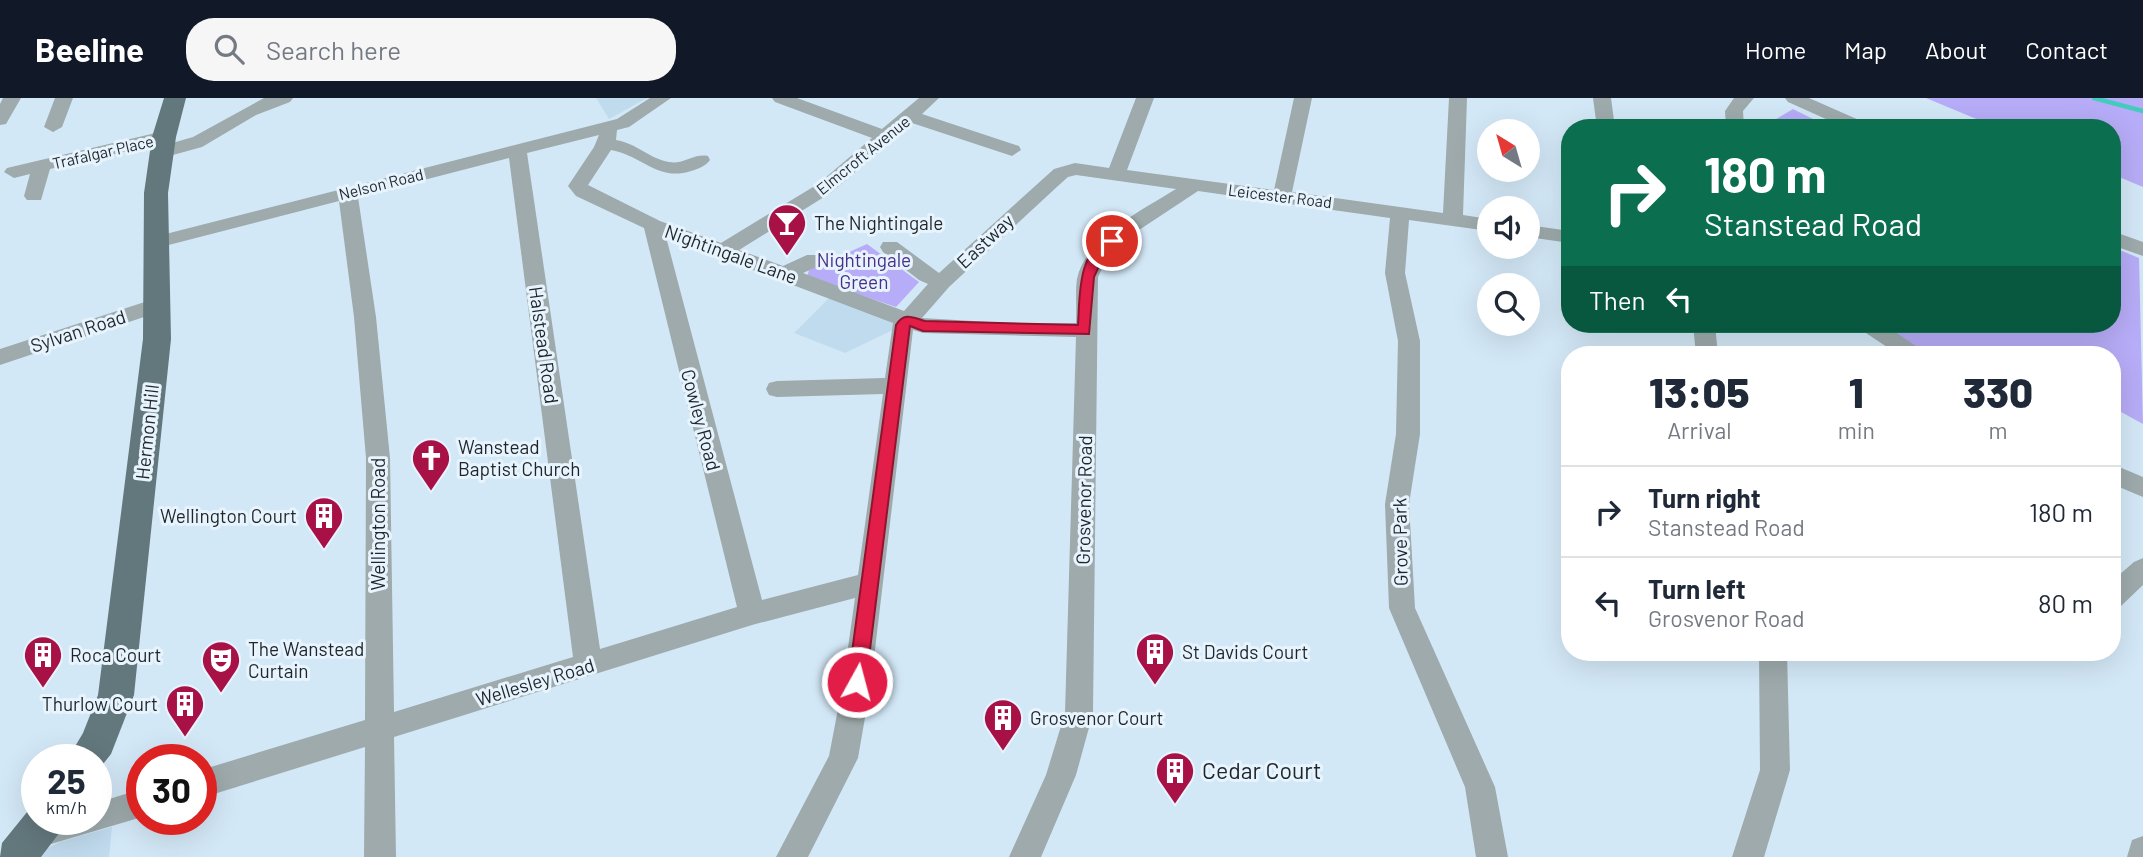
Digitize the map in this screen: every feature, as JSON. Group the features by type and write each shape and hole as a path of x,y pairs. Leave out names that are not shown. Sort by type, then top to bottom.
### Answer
{"main road":[{"name":"Hermon Hill","path":"97,744 116,695 150,417 157,339 156,193 163,145 175,98"}],"street":[{"path":"0,120 12,98"},
{"path":"53,127 64,98"},
{"name":"Trafalgar Place","path":"14,172 163,145 186,147 258,105 284,98"},
{"name":"Nelson Road","path":"157,242 517,150 606,135 662,98"},
{"path":"780,98 886,137"},
{"name":"Elmcroft Avenue","path":"721,252 825,188 930,98"},
{"path":"1116,174 1145,98"},
{"path":"1282,196 1303,98"},
{"path":"1453,220 1458,98"},
{"path":"1602,98 1605,119"},
{"path":"1794,98 1842,119"},
{"path":"1732,119 1734,100"},
{"path":"910,116 1012,150"},
{"path":"606,135 637,151 646,160 676,170 684,170 701,160"},
{"name":"Nightingale Lane","path":"606,135 578,186 583,192 653,225 923,326 1084,330"},
{"name":"Halstead Road","path":"517,150 588,665"},
{"name":"Trafalgar Place","path":"34,196 41,166"},
{"name":"Leicester Road","path":"1070,170 1477,223"},
{"name":"Eastway","path":"907,320 942,282 1052,181 1070,170"},
{"name":"Grosvenor Road","path":"1025,857 1061,775 1079,713 1086,417 1084,330 1088,277 1099,253 1126,230 1195,186"},
{"name":"Wellington Road","path":"348,193 365,317 378,458 380,857"},
{"name":"Grove Park","path":"1400,212 1395,273 1409,341 1408,434 1397,504 1402,608 1480,786 1492,857"},
{"name":"Cowley Road","path":"653,225 752,614"},
{"path":"1540,233 1561,236"},
{"path":"2121,241 2143,250"},
{"path":"890,247 926,275 942,282"},
{"path":"784,274 814,260"},
{"name":"Sylvan Road","path":"0,357 157,305"},
{"path":"792,857 843,758 857,682 903,325 907,320"},
{"path":"1881,333 1901,346"},
{"path":"777,388 896,386"},
{"path":"2121,477 2143,488"},
{"path":"2121,590 2143,569"},
{"name":"Wellesley Road","path":"217,779 752,614 870,583"},
{"path":"1748,857 1775,770 1773,661"},
{"path":"2143,851 2143,857"}],"shaded area":[{"path":"596,98 647,98 609,119"},
{"path":"831,296 890,319 897,328 845,353 794,333"},
{"path":"84,835 111,835 109,857 36,857 60,842"}],"green space":[{"path":"1926,98 2143,98 2143,187 2121,178 2121,119 1976,119"},
{"path":"1793,109 1813,119 1776,119"},
{"name":"Nightingale Green","path":"867,244 919,282 896,307 807,277 809,270"},
{"path":"2121,251 2139,258 2143,424 2121,412 2121,346 1910,346 1892,333 2121,333"}],"waterway":[{"path":"2094,98 2143,111"}],"place":[{"name":"The Nightingale","path":"787,257"},
{"name":"Wanstead Baptist Church","path":"431,492"},
{"name":"Wellington Court","path":"324,550"},
{"name":"St Davids Court","path":"1155,686"},
{"name":"Roca Court","path":"43,689"},
{"name":"The Wanstead Curtain","path":"221,694"},
{"name":"Thurlow Court","path":"185,738"},
{"name":"Grosvenor Court","path":"1003,752"},
{"name":"Cedar Court","path":"1175,805"}],"route":[{"path":"857,682 903,325 907,320 923,326 1084,330 1088,277 1099,253 1112,241"}]}
